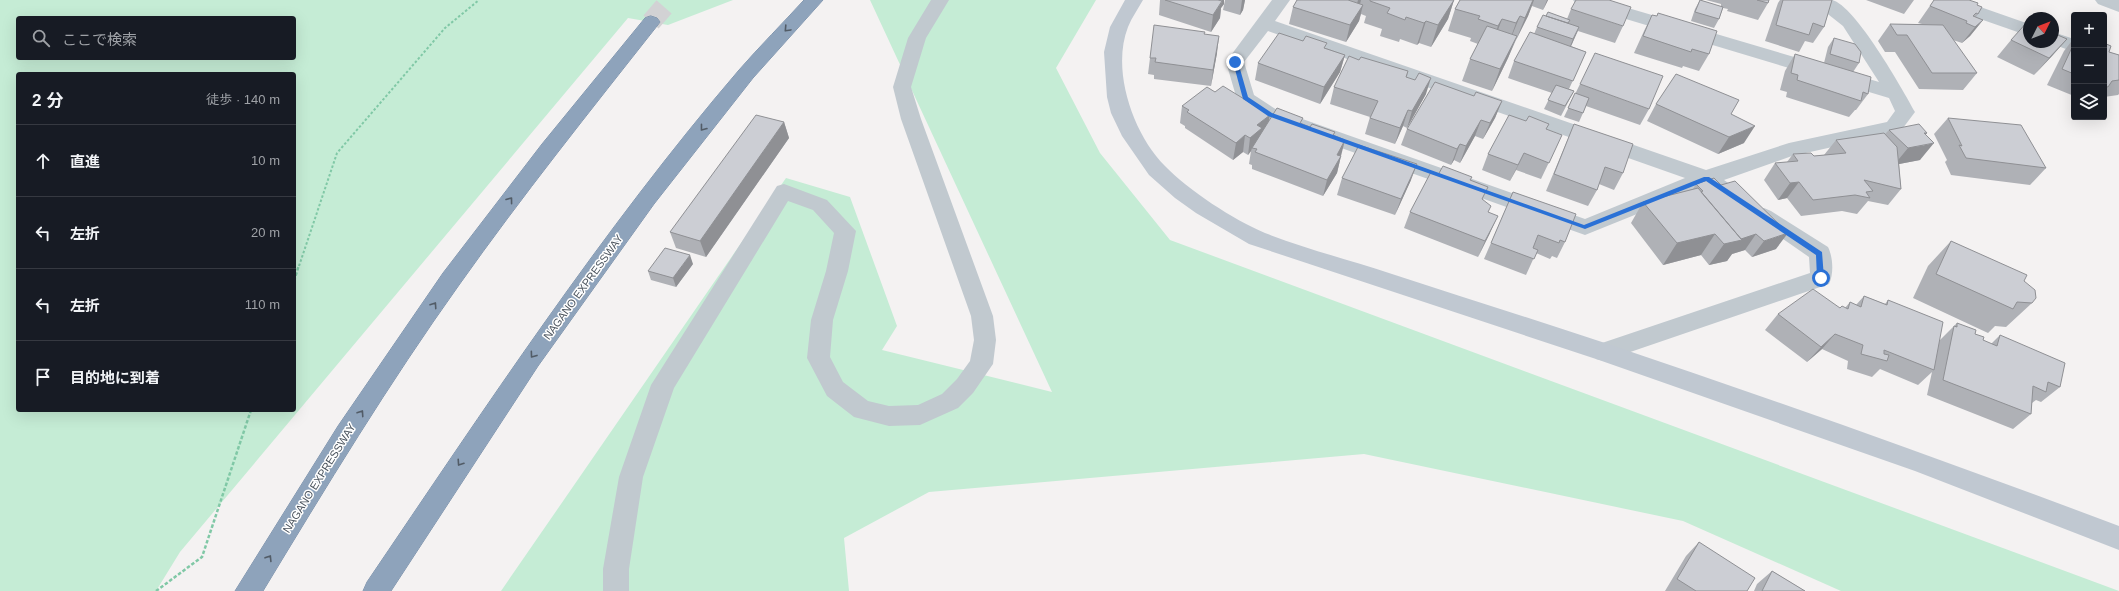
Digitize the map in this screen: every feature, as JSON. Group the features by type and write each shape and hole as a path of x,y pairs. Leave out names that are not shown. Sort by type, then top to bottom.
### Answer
{"highway":[{"name":"NAGANO EXPRESSWAY","path":"376,591 530,358 647,199 746,74 814,0"},
{"name":"NAGANO EXPRESSWAY","path":"248,591 337,448 450,280 553,142 651,22"}],"street":[{"path":"616,591 616,569 631,477 663,385 784,191 820,205 845,231 837,271 822,320 818,358 835,389 862,410 889,416 920,415 950,401 965,386 980,364 984,340 982,316 911,119 902,87 917,38 940,0"},
{"path":"1134,0 1119,27 1113,52 1114,82 1126,125 1139,148 1164,178 1182,194 1203,208 1256,238 1604,352 1922,462 2119,538"},
{"path":"1281,0 1235,62 1245,98 1270,115 1585,227 1706,178 1788,150 1893,127 1905,112 1896,94 1849,22 1833,8 1819,0"},
{"path":"1582,0 1896,94"},
{"path":"2104,0 2119,6"},
{"path":"1969,9 2023,28"},
{"path":"1264,24 1706,178 1820,253 1821,278 1604,352"},
{"path":"2059,40 2071,45"}],"path":[{"path":"296,275 337,153 445,28 479,0"},
{"path":"156,591 202,557 250,412"}],"green space":[{"path":"0,0 733,0 668,25 628,18 180,552 156,591 0,591"},
{"path":"870,0 1096,0 1056,68 1100,153 1170,240 2119,591 1841,591 1683,521 1364,454 929,492 844,538 849,591 501,591 786,178 850,197 897,326 882,350 1052,392"}],"building":[{"path":"1165,0 1218,0 1222,1 1213,15"},
{"path":"1297,0 1348,0 1363,5 1350,25 1293,7"},
{"path":"1370,0 1454,0 1438,25 1426,21 1424,23 1406,17 1405,20 1387,13 1390,8"},
{"path":"1460,0 1533,0 1525,18 1520,16 1516,23 1502,19 1498,26 1478,19 1480,16 1455,9"},
{"path":"1576,0 1609,0 1631,7 1623,26 1571,9"},
{"path":"1700,0 1723,7 1719,19 1695,12"},
{"path":"1757,0 1769,0 1768,3"},
{"path":"1783,0 1832,0 1824,27 1813,23 1809,35 1776,25"},
{"path":"1934,0 1969,0 1978,3 1977,5 1982,7 1978,14 1976,13 1973,16 1983,20 1975,27 1966,23 1967,21 1930,6"},
{"path":"1548,12 1570,20 1568,23 1546,16"},
{"path":"1658,13 1717,31 1709,54 1692,49 1691,52 1643,36 1652,15 1657,16"},
{"path":"1543,15 1579,27 1573,39 1537,27"},
{"path":"1890,24 1943,25 1977,73 1932,73 1907,35 1897,35"},
{"path":"1154,25 1205,32 1204,34 1219,36 1213,70 1155,62 1156,58 1150,58"},
{"path":"1487,26 1517,36 1500,69 1470,59"},
{"path":"2023,27 2023,46 2011,40"},
{"path":"1530,32 1586,52 1573,81 1514,61"},
{"path":"1279,33 1303,41 1306,36 1327,43 1324,48 1345,55 1324,87 1258,63"},
{"path":"2059,36 2067,39 2059,47"},
{"path":"1834,38 1855,44 1861,52 1859,63 1830,54"},
{"path":"2107,44 2111,46 2109,52 2119,55 2119,80 2112,81 2108,87"},
{"path":"2028,48 2058,48 2049,58"},
{"path":"2071,50 2071,73 2062,69"},
{"path":"1595,53 1663,76 1649,109 1580,84"},
{"path":"1795,54 1871,77 1868,94 1863,92 1861,101 1797,80 1798,75 1791,73"},
{"path":"1349,56 1359,60 1361,57 1408,71 1406,77 1415,80 1419,73 1431,78 1412,111 1408,110 1400,128 1370,118 1378,101 1334,87"},
{"path":"1676,74 1739,100 1731,114 1755,126 1729,137 1656,104"},
{"path":"1435,82 1474,96 1476,92 1502,101 1490,123 1481,120 1466,146 1460,144 1457,149 1407,129"},
{"path":"1556,85 1574,91 1565,106 1548,100"},
{"path":"1223,86 1270,115 1257,125 1262,128 1250,138 1245,135 1236,143 1187,112 1189,110 1182,106 1207,87 1215,92"},
{"path":"1575,93 1589,98 1583,113 1568,108"},
{"path":"1277,108 1303,118 1300,123 1310,127 1312,124 1335,132 1333,135 1345,140 1337,155 1341,156 1327,180 1255,152 1257,149 1252,148"},
{"path":"756,115 784,122 700,241 670,232"},
{"path":"1509,115 1526,121 1529,116 1549,124 1546,129 1562,135 1549,163 1524,153 1518,165 1488,154"},
{"path":"1948,118 2021,125 2046,168 1966,158 1959,145 1962,146"},
{"path":"1574,124 1633,144 1623,173 1605,167 1597,190 1554,174"},
{"path":"1919,124 1927,133 1924,133 1934,143 1908,148 1889,130"},
{"path":"1884,133 1897,147 1901,189 1864,180 1873,191 1866,192 1870,198 1855,195 1813,200 1799,182 1790,183 1775,163 1798,161 1793,154 1811,153 1814,156 1846,153 1836,140"},
{"path":"1359,145 1417,164 1401,199 1342,178"},
{"path":"1443,166 1472,177 1470,180 1488,187 1482,199 1491,206 1488,212 1498,216 1485,241 1410,212 1431,172 1438,175"},
{"path":"1714,178 1721,185 1735,181 1788,233 1764,241 1756,234 1741,239 1696,184"},
{"path":"1698,188 1742,240 1724,244 1715,234 1677,243 1643,202"},
{"path":"1513,192 1576,214 1565,242 1560,240 1559,243 1538,235 1533,248 1538,250 1534,259 1491,243"},
{"path":"1951,241 2027,275 2024,281 2035,290 2036,298 2032,303 2017,302 2013,309 1936,274"},
{"path":"665,248 690,255 673,278 648,271"},
{"path":"1813,289 1840,308 1842,306 1848,309 1850,302 1861,307 1864,296 1887,305 1888,300 1943,322 1934,370 1884,350 1884,354 1889,355 1887,361 1861,354 1863,345 1835,334 1821,347 1778,314"},
{"path":"1957,323 1976,330 1975,334 1984,337 1983,340 1997,346 2000,335 2065,363 2060,387 2048,382 2046,392 2033,386 2031,414 1943,380 1954,326 1957,327"},
{"path":"1699,542 1755,578 1747,591 1696,591 1677,579"},
{"path":"1772,571 1805,591 1762,591"}],"tunnel":[{"path":"651,22 670,0"}],"route":[{"path":"1235,62 1245,98 1270,115 1585,227 1706,178 1820,253 1821,278"}]}
